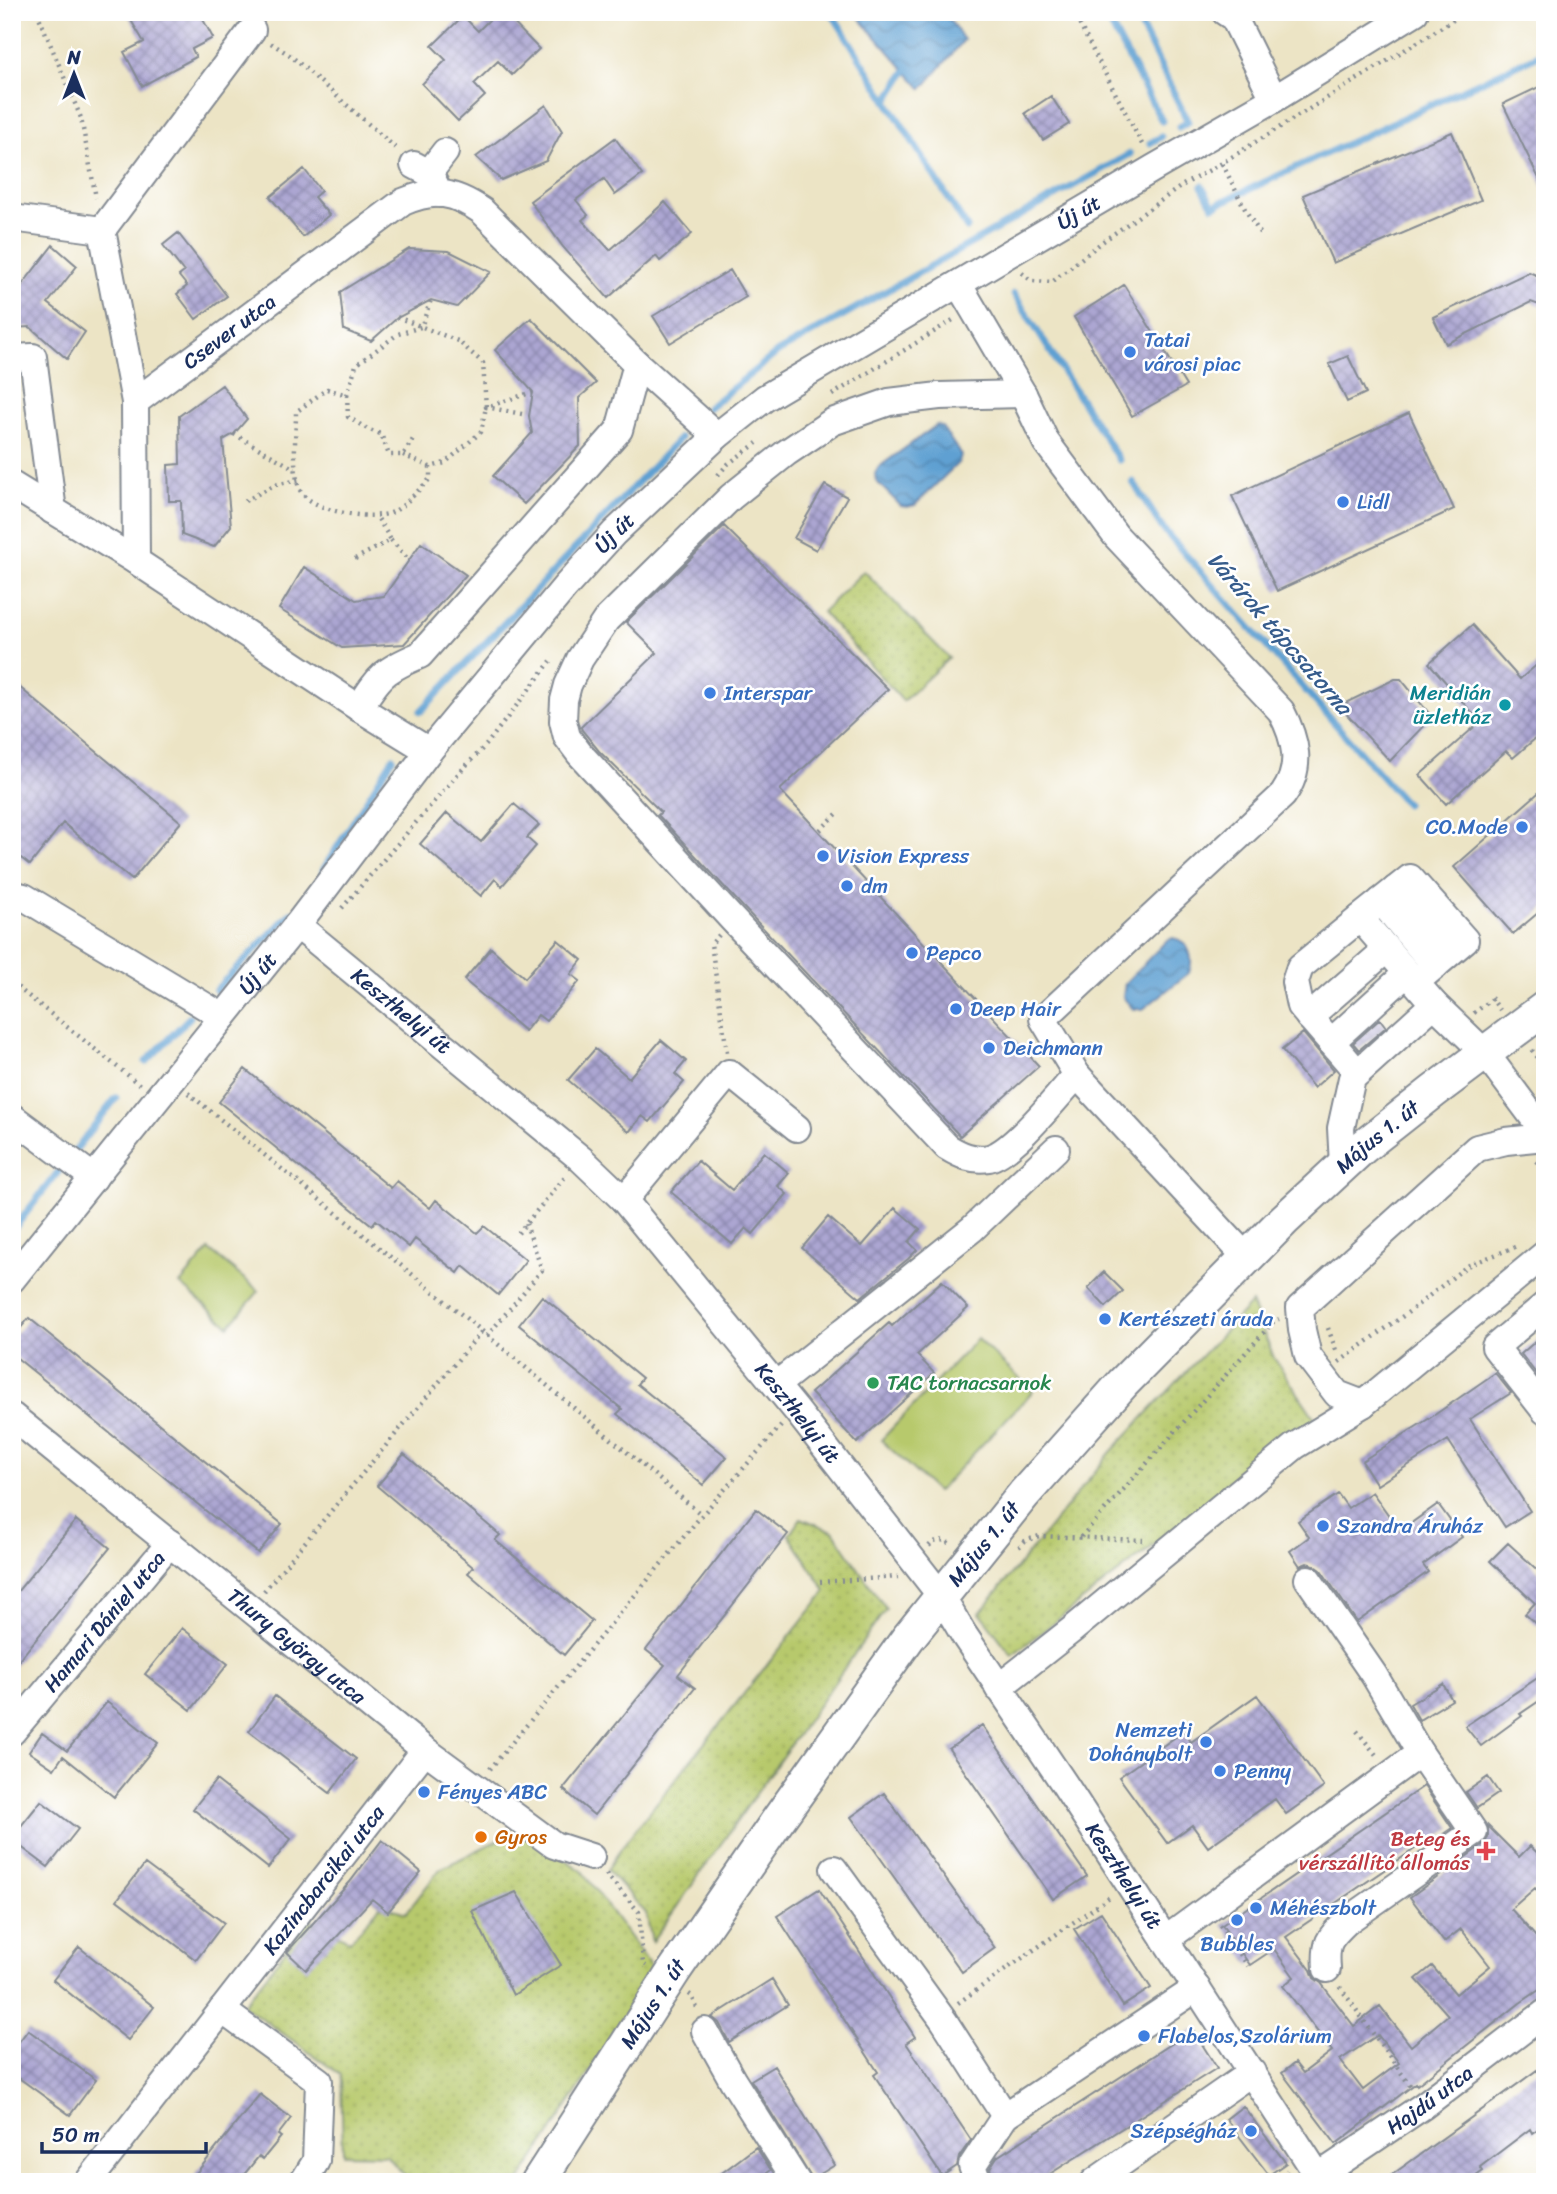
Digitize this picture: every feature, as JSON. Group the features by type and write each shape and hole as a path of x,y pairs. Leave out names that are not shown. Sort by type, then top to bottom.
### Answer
{"main road":[{"name":"Május 1. út","path":"538,2182 778,1819 908,1638 1024,1494 1123,1383 1246,1257 1343,1165 1434,1090 1545,1008"}],"street":[{"name":"Új út","path":"12,1279 76,1165 164,1088 297,925 429,751 565,587 614,533 717,436 765,398 1274,99 1415,12"},
{"path":"1234,14 1274,99"},
{"path":"136,562 135,402 102,230 252,30"},
{"path":"428,177 445,152"},
{"name":"Csever utca","path":"135,402 403,202 419,195 428,177 482,211 637,364 717,436"},
{"path":"12,218 102,230"},
{"path":"958,285 1023,394 1046,442 1116,536 1281,711 1291,730 1295,745 1294,776 1283,795 1043,1019 1077,1075 1246,1257"},
{"path":"12,358 33,357 53,511"},
{"path":"359,708 378,678 396,665 420,654 619,430 637,364"},
{"path":"1023,394 939,396 889,402 832,422 786,453 731,497 606,621 580,659 564,700 564,721 567,737 579,753 947,1147 961,1155 989,1158 1018,1139 1077,1075"},
{"path":"14,486 429,751"},
{"path":"1343,1165 1341,1128 1352,1078 1332,1043 1300,1006 1295,982 1300,967 1396,890"},
{"path":"1396,890 1423,969"},
{"path":"1396,890 1423,969"},
{"path":"12,894 24,897 223,1017"},
{"path":"1360,918 1423,969 1545,1135 1477,1148 1300,1308 1308,1356 1336,1394 1363,1405"},
{"name":"Keszthelyi út","path":"297,925 580,1159 624,1200 776,1385 941,1596 998,1688 1252,2072 1317,2180"},
{"path":"1332,1043 1423,969"},
{"path":"1332,1043 1423,969"},
{"path":"624,1200 729,1073 797,1128"},
{"path":"12,1117 76,1165"},
{"path":"776,1385 972,1229 1056,1149"},
{"path":"998,1688 1295,1446 1363,1405 1545,1254"},
{"path":"1545,1305 1496,1347 1545,1411"},
{"name":"Thury György utca","path":"12,1416 425,1750 554,1845 592,1857"},
{"name":"Hamari Dániel utca","path":"12,1732 170,1543"},
{"path":"1308,1579 1374,1675 1420,1753 1474,1832 1347,1921 1330,1936 1326,1951 1327,1969"},
{"name":"Kazincbarcikai utca","path":"88,2182 425,1750"},
{"path":"1166,1940 1420,1753"},
{"path":"834,1869 940,2015 1005,2116"},
{"path":"978,2182 972,2166 1005,2116 1197,1988"},
{"path":"222,2010 319,2081 316,2161 303,2182"},
{"name":"Hajdú utca","path":"1317,2180 1423,2106 1545,2014"},
{"path":"705,2031 733,2081 797,2182"},
{"path":"1094,2182 1252,2072"}],"path":[{"path":"37,12 82,118 102,230"},
{"path":"1073,12 1154,168"},
{"path":"1002,258 1032,281 1052,282 1102,242 1183,185 1466,12"},
{"path":"252,30 291,55 428,177"},
{"path":"1222,163 1260,233"},
{"path":"421,327 431,300"},
{"path":"397,317 458,341 483,363 486,407 481,432 445,463 429,467 402,455 389,454 381,434 348,417 347,395 356,365 398,334 421,327"},
{"path":"347,395 327,388 296,412 296,469 299,488 309,500 337,512 377,517 394,512 430,480 429,467"},
{"path":"486,407 533,392"},
{"path":"486,407 522,414"},
{"path":"234,434 296,469"},
{"path":"402,455 415,436"},
{"path":"245,501 274,485 299,480"},
{"path":"377,517 391,540 408,559"},
{"path":"355,559 391,540"},
{"path":"820,830 840,811"},
{"path":"729,1073 712,944 732,919"},
{"path":"12,983 164,1088 482,1331 702,1515"},
{"path":"518,1233 580,1159"},
{"path":"487,1336 542,1270 526,1224"},
{"path":"1336,1394 1339,1360 1410,1311 1467,1266 1516,1247"},
{"path":"250,1608 482,1331"},
{"path":"476,1786 702,1515 796,1410"},
{"path":"1016,1550 1025,1541 1039,1536 1145,1540"},
{"path":"820,1582 897,1578 933,1542 945,1540 970,1561"},
{"path":"1357,1731 1376,1755"},
{"path":"592,1857 639,1912 643,1964 692,1996 705,2031"},
{"path":"940,2015 1129,1883"},
{"path":"1219,1924 1248,1966"},
{"path":"1327,1969 1413,2091"}],"green space":[{"path":"864,571 949,658 903,701 822,612"},
{"path":"209,1250 259,1291 229,1326 180,1284"},
{"path":"1251,1303 1274,1358 1316,1420 1012,1655 980,1613 1110,1453"},
{"path":"977,1339 1033,1391 937,1492 881,1440"},
{"path":"801,1518 833,1531 886,1609 652,1942 646,1913 607,1870 627,1840 826,1591 789,1535"},
{"path":"520,1829 582,1871 654,1971 519,2182 411,2182 386,2155 343,2154 341,2075 243,2005 310,1919 350,1941 381,1905 406,1913 440,1869"}],"water":[{"path":"854,12 944,12 964,40 922,89"},
{"path":"937,425 942,427 961,455 959,462 915,505 901,506 877,482 875,474 879,467"},
{"path":"1173,938 1183,943 1189,951 1189,973 1143,1009 1133,1009 1123,997 1125,983 1167,940"}],"building":[{"path":"126,12 199,12 213,38 192,49 196,57 142,86 124,52 144,42"},
{"path":"497,12 503,12 539,49 512,75 498,61 474,84 485,96 458,121 422,84 446,60 432,46 463,16 478,31"},
{"path":"1545,84 1545,191 1503,104"},
{"path":"1051,96 1069,124 1043,140 1025,113"},
{"path":"546,105 562,131 546,161 501,180 476,157"},
{"path":"1452,132 1481,200 1333,263 1303,195"},
{"path":"615,138 642,175 615,195 604,179 576,200 588,215 582,220 610,250 665,202 692,234 660,261 656,256 608,298 563,247 530,201"},
{"path":"304,169 321,191 314,197 329,215 303,237 270,197"},
{"path":"178,233 227,296 196,319 177,294 187,286 179,276 184,272 163,245"},
{"path":"53,245 77,266 48,303 85,332 67,359 30,327 12,328 12,286 22,285"},
{"path":"409,249 449,251 491,272 457,307 431,300 397,318 371,341 344,330 340,292"},
{"path":"730,270 746,297 670,343 653,316"},
{"path":"1529,272 1545,279 1545,307 1531,302 1446,344 1433,317"},
{"name":"Tatai városi piac","path":"1124,285 1186,386 1132,416 1074,317"},
{"path":"531,318 596,383 579,398 580,446 524,504 493,476 532,433 529,416 533,392 495,350"},
{"path":"1348,356 1366,393 1347,402 1329,364"},
{"path":"222,385 247,419 234,434 223,440 231,526 214,547 182,535 181,501 169,501 168,465 180,464 179,416"},
{"name":"Lidl","path":"1409,413 1454,509 1277,591 1232,496"},
{"path":"825,485 847,497 816,550 794,538"},
{"path":"724,526 888,689 780,790 1039,1066 960,1136 744,908 658,815 661,812 599,751 582,730 581,727 657,653 626,622"},
{"path":"421,543 466,575 404,644 342,648 279,609 304,567 356,600 384,596"},
{"name":"Meridián üzletház","path":"1472,625 1520,679 1545,658 1545,730 1513,758 1506,751 1446,804 1420,775 1480,722 1429,663"},
{"path":"1395,679 1401,679 1432,717 1390,761 1339,706"},
{"path":"12,681 181,822 132,880 63,823 30,865 12,851"},
{"name":"CO.Mode","path":"1545,787 1545,907 1513,934 1454,867"},
{"path":"514,804 539,825 527,838 536,846 502,886 495,879 481,896 420,844 447,813 481,842"},
{"path":"558,940 582,960 571,974 580,981 546,1021 538,1015 525,1031 464,980 491,948 525,978"},
{"path":"1380,1019 1386,1027 1359,1050 1353,1043"},
{"path":"1303,1033 1334,1070 1314,1088 1282,1050"},
{"path":"661,1040 686,1061 675,1074 684,1082 650,1122 642,1116 629,1132 568,1080 595,1049 629,1078"},
{"path":"245,1069 391,1188 397,1181 430,1208 436,1200 477,1233 484,1226 526,1260 498,1295 463,1266 458,1273 415,1239 409,1247 376,1220 372,1225 219,1102"},
{"path":"764,1152 789,1173 778,1186 787,1194 753,1234 746,1228 732,1244 671,1192 698,1161 732,1190"},
{"path":"895,1208 920,1229 909,1242 917,1250 860,1298 802,1248 828,1217 862,1246"},
{"path":"1104,1272 1123,1291 1106,1307 1088,1288"},
{"name":"TAC tornacsarnok","path":"942,1281 968,1308 917,1355 934,1373 857,1443 811,1393 889,1323 892,1326"},
{"path":"542,1296 642,1378 637,1384 727,1457 703,1485 617,1414 622,1409 519,1325"},
{"path":"29,1318 282,1524 258,1553 12,1354 12,1338"},
{"path":"1545,1333 1545,1385 1521,1354"},
{"path":"1495,1373 1511,1393 1470,1419 1530,1511 1505,1527 1448,1440 1377,1485 1362,1461"},
{"path":"404,1454 500,1535 495,1540 592,1621 564,1655 468,1573 473,1567 377,1486"},
{"path":"1372,1492 1400,1531 1438,1504 1462,1537 1423,1565 1428,1572 1357,1622 1321,1570 1307,1563 1300,1566 1290,1551 1309,1537 1298,1521 1338,1494 1348,1508"},
{"path":"756,1509 788,1534 678,1675 695,1688 594,1815 563,1789 665,1665 646,1650"},
{"path":"76,1520 110,1548 12,1669 12,1598"},
{"path":"1508,1543 1545,1577 1545,1617 1537,1625 1525,1614 1535,1603 1490,1561"},
{"path":"182,1628 228,1664 191,1710 145,1674"},
{"path":"1545,1673 1545,1697 1481,1746 1465,1726"},
{"path":"1443,1684 1452,1700 1419,1720 1410,1704"},
{"name":"Penny","path":"1257,1695 1324,1787 1286,1814 1275,1799 1208,1847 1192,1825 1167,1843 1119,1777 1184,1731 1191,1742"},
{"path":"275,1696 356,1759 330,1793 249,1731"},
{"path":"107,1702 158,1743 114,1797 63,1756 54,1769 29,1752 42,1733 67,1751"},
{"path":"982,1725 1087,1876 1053,1899 949,1749"},
{"path":"1488,1777 1499,1793 1477,1808 1466,1792"},
{"path":"216,1780 291,1839 268,1868 193,1809"},
{"path":"1424,1786 1452,1828 1430,1843 1428,1840 1286,1937 1314,1978 1321,1983 1354,2026 1380,2006 1411,2046 1448,2015 1416,1979 1432,1966 1456,1994 1490,1966 1461,1929 1444,1942 1410,1897 1484,1844 1488,1838 1488,1826 1519,1857 1530,1846 1545,1860 1545,1898 1535,1888 1511,1909 1545,1947 1545,1986 1336,2144 1282,2073 1295,2063 1303,2073 1332,2051 1283,1986 1294,1977 1274,1949 1250,1965 1222,1925","holes":["1378,2035 1399,2063 1363,2090 1340,2060"]},
{"path":"884,1793 995,1948 962,1972 851,1817"},
{"path":"41,1801 78,1829 48,1867 12,1840"},
{"path":"382,1840 421,1872 388,1912 372,1899 306,1970 287,1952 350,1882"},
{"path":"145,1864 224,1923 196,1960 117,1900"},
{"path":"819,1889 915,2037 906,2043 971,2140 959,2157 957,2166 942,2176 874,2075 878,2072 777,1916"},
{"path":"516,1892 561,1965 513,1995 472,1911"},
{"path":"1101,1912 1151,1988 1123,2006 1074,1929"},
{"path":"79,1947 154,2007 128,2040 53,1980"},
{"path":"772,1979 788,2005 729,2042 719,2023 712,2017"},
{"path":"28,2030 96,2080 70,2115 12,2073 12,2051"},
{"path":"1193,2030 1217,2068 1037,2182 993,2182 990,2168 997,2157"},
{"path":"774,2066 835,2165 812,2179 751,2080"},
{"path":"1537,2070 1545,2081 1545,2124 1532,2133 1530,2129 1480,2167 1483,2171 1468,2182 1382,2182"},
{"path":"260,2094 291,2118 278,2135 281,2137 263,2159 259,2156 238,2182 189,2182"},
{"path":"1243,2106 1286,2163 1269,2175 1226,2119"},
{"path":"756,2147 771,2170 755,2182 710,2182"}],"waterway":[{"name":"Várárok tápcsatorna","path":"831,12 967,228"},
{"path":"1104,12 1162,121"},
{"path":"1134,12 1188,122 1179,127"},
{"path":"1202,186 1213,206 1545,52"},
{"path":"887,101 906,71"},
{"path":"1150,143 1161,137"},
{"path":"708,408 778,352 1130,154"},
{"name":"Várárok tápcsatorna","path":"1014,294 1119,460"},
{"path":"421,711 680,438"},
{"name":"Várárok tápcsatorna","path":"1133,482 1163,529 1406,804"},
{"path":"323,870 393,758"},
{"path":"216,990 291,913"},
{"path":"146,1062 190,1017"},
{"path":"12,1231 116,1098"}],"place":[{"name":"Tatai városi piac","path":"1130,352"},
{"name":"Lidl","path":"1343,502"},
{"name":"Interspar","path":"710,693"},
{"name":"Meridián üzletház","path":"1505,705"},
{"name":"CO.Mode","path":"1522,827"},
{"name":"Vision Express","path":"823,856"},
{"name":"dm","path":"847,886"},
{"name":"Pepco","path":"912,953"},
{"name":"Deep Hair","path":"956,1009"},
{"name":"Deichmann","path":"989,1048"},
{"name":"Kertészeti áruda","path":"1105,1319"},
{"name":"TAC tornacsarnok","path":"873,1383"},
{"name":"Szandra Áruház","path":"1323,1526"},
{"name":"Nemzeti Dohánybolt","path":"1206,1742"},
{"name":"Penny","path":"1220,1771"},
{"name":"Fényes ABC","path":"424,1792"},
{"name":"Gyros","path":"481,1837"},
{"name":"Beteg és vérszállító állomás","path":"1486,1851"},
{"name":"Méhészbolt","path":"1256,1908"},
{"name":"Bubbles","path":"1237,1920"},
{"name":"Flabelos,Szolárium","path":"1144,2036"},
{"name":"Szépségház","path":"1251,2131"}]}
